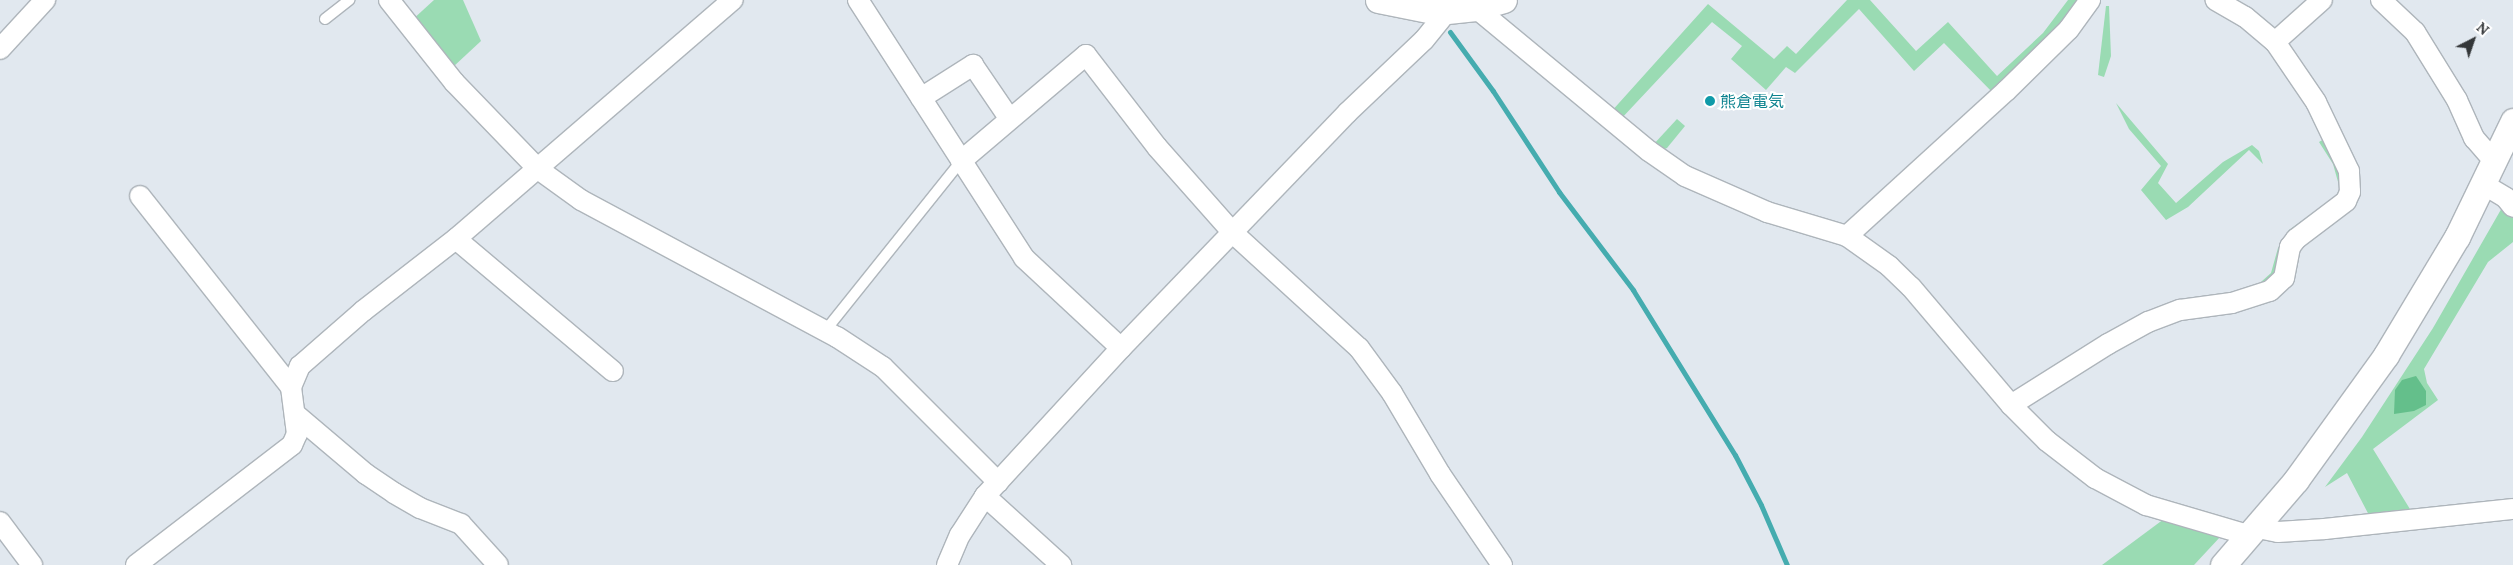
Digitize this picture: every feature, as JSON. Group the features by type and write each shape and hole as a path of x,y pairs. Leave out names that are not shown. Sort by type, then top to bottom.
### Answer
{"street":[{"path":"0,49 45,0"},
{"path":"389,0 454,82 538,169 581,200 825,331 883,367 1061,565"},
{"path":"291,387 300,366 363,311 456,239 733,0"},
{"path":"858,0 1024,258 1121,348"},
{"path":"1378,0 1404,7 1447,12 1476,8 1504,0"},
{"path":"1846,236 2006,91 2069,28 2090,0"},
{"path":"2011,405 2108,344 2148,322 2180,310 2232,303 2270,291 2284,278 2290,247 2296,239 2346,201 2351,183 2344,157 2316,102 2275,42 2245,17 2216,0"},
{"path":"2275,42 2322,0"},
{"path":"2381,0 2415,32 2457,100 2474,138 2494,160"},
{"path":"1476,8 1648,151 1685,176 1767,212 1846,236 1889,266 1911,287 2011,405 2047,441 2095,478 2121,494 2175,515 2254,532 2325,529 2513,509"},
{"path":"947,565 960,535 992,489 1121,348 1233,234 1347,113 1424,40 1447,12"},
{"path":"961,161 1086,54 1156,146 1233,234 1359,348 1388,386 1440,474 1502,565"},
{"path":"921,98 973,65 1009,118"},
{"path":"2223,565 2254,532 2337,427 2386,354 2457,238 2513,121"},
{"path":"2483,184 2506,198 2513,207"},
{"path":"136,565 292,445 297,434 291,387 140,196"},
{"path":"456,239 613,371"},
{"path":"295,414 366,474 394,493 420,508 461,524 498,565"},
{"path":"0,522 32,565"}],"lane":[{"path":"326,19 349,0"},
{"path":"825,331 961,161"}],"green space":[{"path":"434,0 463,0 481,41 453,67 411,21"},
{"path":"1847,0 1870,0 1916,51 1948,22 1997,76 2043,33 2068,0 2083,0 1994,94 1944,43 1914,71 1859,9 1795,73 1786,67 1766,90 1731,59 1742,46 1712,22 1620,120 1610,113 1708,4 1774,59 1787,46 1796,54"},
{"path":"2106,6 2109,6 2111,56 2104,77 2098,75"},
{"path":"2116,103 2168,164 2158,183 2176,203 2223,162 2252,145 2259,151 2263,164 2249,150 2188,207 2166,220 2141,190 2161,166 2129,129"},
{"path":"1677,119 1685,126 1667,148 1662,150 1653,145"},
{"path":"2324,139 2345,187 2277,275 2252,290 2271,273 2278,248 2289,230 2335,197 2340,189 2333,164 2319,142"},
{"path":"2503,206 2513,215 2513,242 2488,262 2424,369 2427,383 2438,400 2373,449 2413,514 2371,519 2347,473 2325,487 2362,437 2433,328"},
{"path":"2416,376 2426,391 2426,405 2414,411 2394,414 2395,390 2402,380"},
{"path":"2164,519 2221,536 2194,565 2102,565"}],"waterway":[{"path":"1450,32 1493,91 1559,192 1633,290 1735,455 1761,505 1787,565"}],"place":[{"name":"熊倉電気","path":"1710,101"}]}
